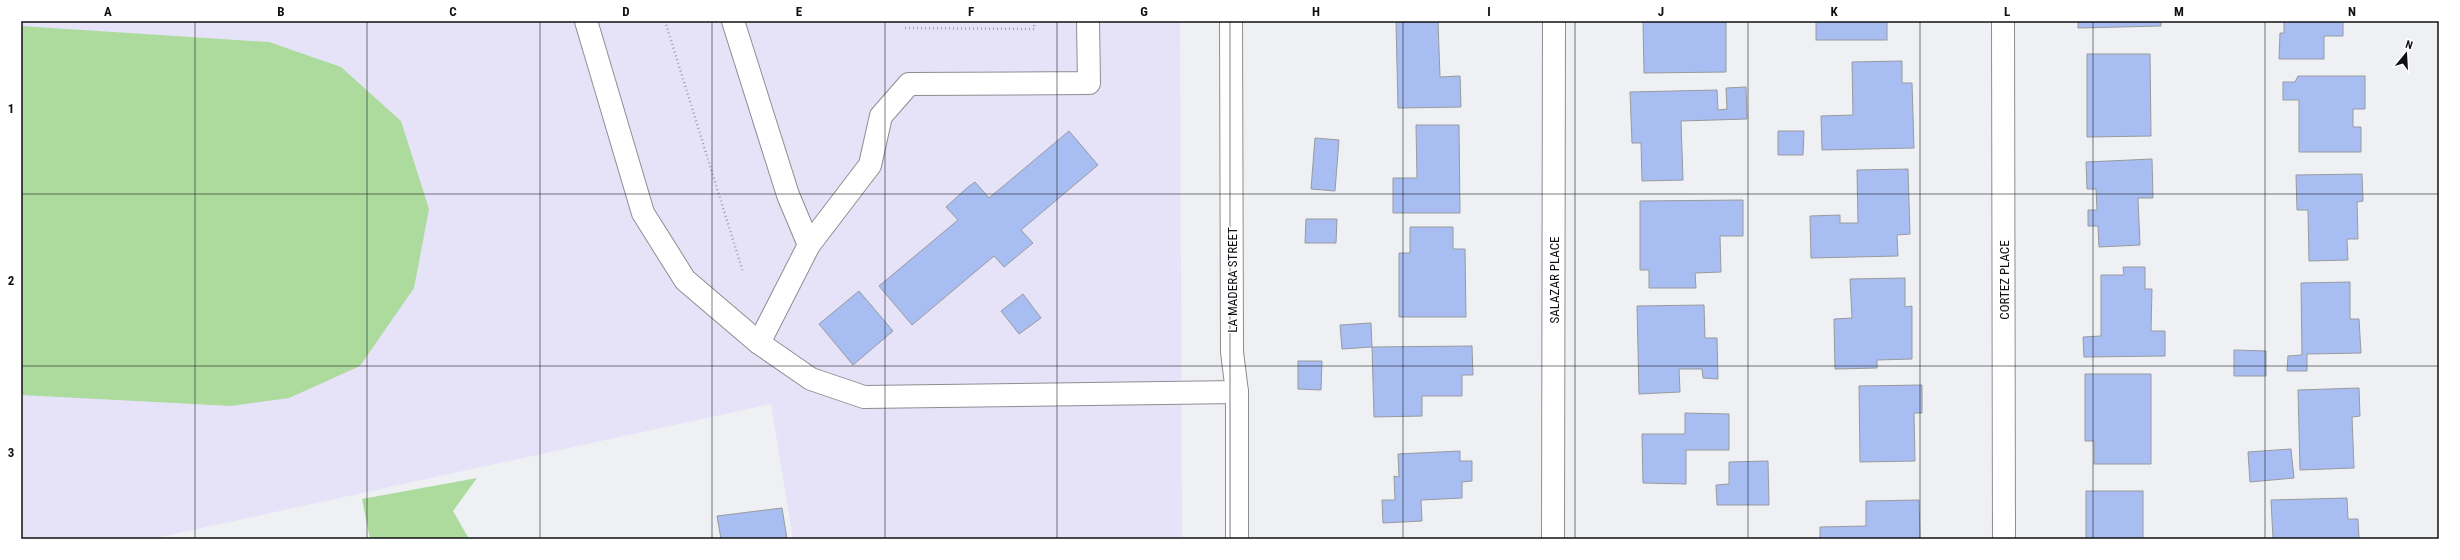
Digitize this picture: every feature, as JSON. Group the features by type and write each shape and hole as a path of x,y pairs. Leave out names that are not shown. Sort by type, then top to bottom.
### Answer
{"street":[{"path":"586,21 643,213 685,280 758,343 811,379 864,397 1237,392"},
{"path":"733,21 788,195 809,246"},
{"path":"758,343 809,246 870,165 881,116 909,84 1089,83 1088,21"},
{"name":"LA MADERA STREET","path":"1231,21 1232,352 1237,392 1237,539"},
{"name":"SALAZAR PLACE","path":"1553,539 1554,21"},
{"name":"CORTEZ PLACE","path":"2003,21 2004,539"}],"path":[{"path":"665,21 743,272"},
{"path":"904,28 1034,29 1034,21"}],"shaded area":[{"path":"21,21 1180,21 1182,539 793,539 771,404 151,539 21,539"}],"green space":[{"path":"21,26 269,42 341,67 401,121 429,209 414,288 360,366 289,398 231,406 21,395"},
{"path":"477,478 453,511 469,539 370,539 362,499"}],"building":[{"path":"1438,21 1440,77 1460,76 1461,107 1398,108 1396,22"},
{"path":"1643,21 1726,21 1726,72 1644,73"},
{"path":"1816,21 1887,21 1887,40 1816,40"},
{"path":"2078,21 2161,21 2161,26 2078,28"},
{"path":"2284,21 2343,21 2343,36 2324,36 2324,59 2279,59 2280,33 2284,33"},
{"path":"2087,54 2150,54 2151,136 2087,137"},
{"path":"1902,61 1902,83 1912,83 1914,148 1822,150 1821,116 1853,115 1852,62"},
{"path":"2298,76 2365,76 2365,109 2353,109 2353,127 2361,127 2361,152 2299,152 2299,100 2283,100 2283,82 2295,82"},
{"path":"1746,87 1747,119 1681,121 1683,180 1642,181 1641,143 1632,143 1630,92 1717,90 1718,110 1727,109 1726,88"},
{"path":"1416,125 1459,125 1460,213 1393,213 1393,178 1417,178"},
{"path":"1069,131 1098,165 1021,230 1033,243 1004,267 994,256 912,325 879,286 958,220 946,207 968,187 975,182 989,198"},
{"path":"1778,131 1804,131 1803,155 1778,155"},
{"path":"1315,138 1339,140 1335,191 1311,189"},
{"path":"2152,159 2153,198 2138,198 2140,245 2099,247 2098,226 2088,226 2088,210 2097,210 2096,189 2087,189 2086,162"},
{"path":"1908,169 1910,234 1897,235 1898,256 1811,258 1810,216 1840,215 1840,223 1858,223 1857,170"},
{"path":"2362,174 2363,201 2357,202 2358,239 2347,239 2348,260 2309,261 2308,210 2297,210 2296,175"},
{"path":"1743,200 1743,236 1720,236 1721,272 1695,273 1696,288 1649,288 1649,270 1640,270 1640,201"},
{"path":"1306,219 1337,219 1336,243 1305,243"},
{"path":"1410,227 1453,227 1453,249 1465,249 1466,317 1399,317 1399,253 1410,253"},
{"path":"2123,267 2145,267 2145,289 2152,289 2151,331 2165,331 2165,356 2084,357 2083,337 2101,336 2101,275 2124,275"},
{"path":"1905,278 1905,307 1912,306 1912,359 1877,360 1877,368 1835,369 1834,319 1852,318 1850,279"},
{"path":"2350,282 2350,319 2359,319 2361,353 2307,354 2307,371 2287,371 2288,356 2302,355 2301,283"},
{"path":"859,291 893,331 853,365 819,324"},
{"path":"1023,294 1041,318 1019,334 1001,311"},
{"path":"1704,305 1705,338 1717,338 1718,379 1703,378 1702,369 1679,369 1680,392 1639,394 1637,306"},
{"path":"1371,323 1372,347 1342,349 1340,325"},
{"path":"1472,346 1473,375 1462,375 1462,396 1422,396 1422,416 1374,417 1372,347"},
{"path":"2234,350 2266,351 2266,376 2234,376"},
{"path":"1298,361 1322,361 1321,390 1298,389"},
{"path":"2085,374 2151,374 2151,464 2094,464 2094,441 2085,441"},
{"path":"1922,385 1922,413 1914,413 1915,461 1860,462 1859,386"},
{"path":"2359,388 2360,416 2352,417 2354,468 2300,470 2298,390"},
{"path":"1685,413 1729,414 1729,450 1686,450 1686,484 1643,483 1642,434 1685,434"},
{"path":"2291,449 2294,478 2250,482 2248,452"},
{"path":"1460,451 1460,461 1472,461 1472,481 1462,482 1462,498 1421,500 1422,521 1383,523 1382,500 1395,500 1394,476 1399,477 1398,454"},
{"path":"1768,461 1769,505 1717,505 1716,485 1729,484 1729,462"},
{"path":"2086,491 2143,491 2143,539 2086,539"},
{"path":"2347,498 2348,519 2358,519 2359,539 2273,539 2271,500"},
{"path":"1919,500 1920,539 1820,539 1820,527 1866,526 1866,501"},
{"path":"782,508 787,539 721,539 717,516"}]}
